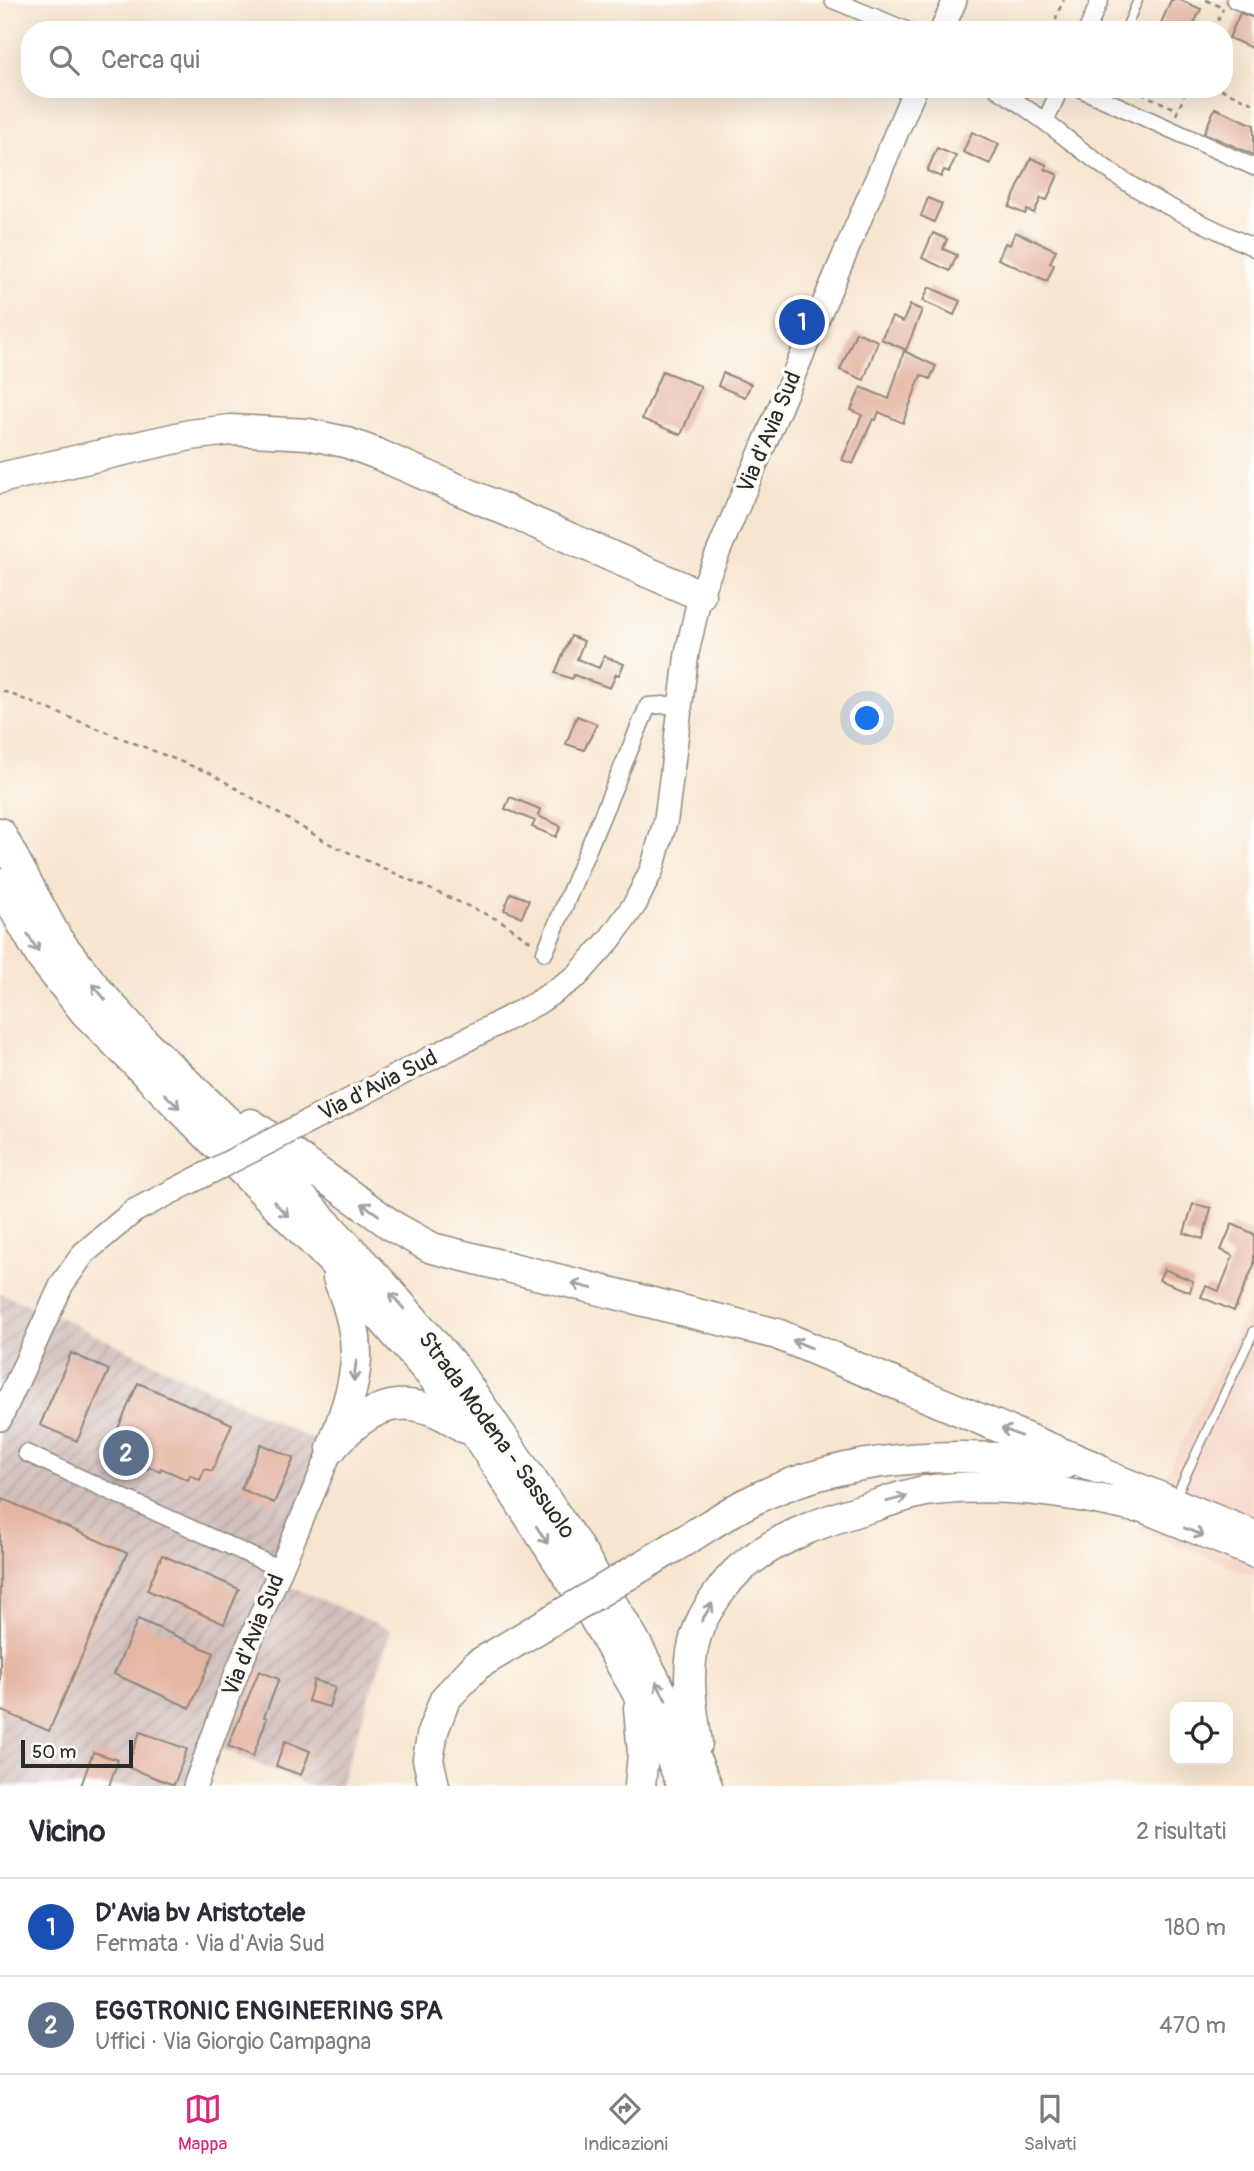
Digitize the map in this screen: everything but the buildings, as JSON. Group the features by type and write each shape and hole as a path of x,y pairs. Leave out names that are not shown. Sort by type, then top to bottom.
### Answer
{"highway":[{"path":"0,478 190,435 230,430 308,434 345,442 375,453 700,594"},
{"path":"0,833 58,939 98,991 220,1131"},
{"path":"0,884 42,958 85,1012 220,1131"},
{"path":"145,1043 226,1106 383,1219 432,1248 777,1334 1097,1468"},
{"name":"Strada Modena - Sassuolo","path":"220,1131 439,1384 478,1437 588,1607 668,1751 697,1782"},
{"name":"Strada Modena - Sassuolo","path":"220,1131 383,1284 455,1368 575,1543 633,1638 688,1743 697,1782"},
{"path":"330,1259 355,1329 357,1354 355,1379 332,1448"},
{"path":"332,1448 350,1427 366,1415 389,1405 410,1403 432,1409 478,1437"},
{"path":"434,1786 428,1759 433,1731 444,1699 477,1665 748,1503 802,1480 855,1465 916,1457 1007,1459 1097,1468"},
{"path":"1007,1459 1086,1484 1134,1507"},
{"path":"697,1782 690,1670 699,1627 718,1595 741,1567 781,1541 831,1519 932,1490 1016,1488 1058,1492 1134,1507"},
{"path":"636,1690 642,1732 640,1786"}],"street":[{"path":"833,0 884,21"},
{"path":"946,21 955,0"},
{"path":"1091,21 1100,0"},
{"path":"1235,0 1254,8"},
{"name":"Via d'Avia Sud","path":"0,1419 62,1284 84,1252 134,1211 537,1003 577,976 610,939 635,904 652,869 666,820 692,624 700,594 911,98"},
{"path":"1010,98 1119,178 1159,203 1254,248"},
{"path":"1045,122 1056,98"},
{"path":"1101,98 1254,167"},
{"path":"545,952 648,706 681,704"},
{"name":"Via d'Avia Sud","path":"195,1786 237,1672 332,1448"},
{"path":"26,1453 280,1570"},
{"path":"1097,1468 1254,1532"},
{"path":"1134,1507 1254,1556"}],"lane":[{"path":"1129,21 1138,0"},
{"path":"1175,1498 1254,1331"}],"path":[{"path":"1056,21 1064,0"},
{"path":"1206,0 1224,8 1218,21"},
{"path":"1233,94 1254,104"},
{"path":"1152,98 1178,110"},
{"path":"1170,129 1184,98"},
{"path":"3,691 212,774 330,844 501,921 545,952"}],"shaded area":[{"path":"0,1293 59,1317 340,1453 285,1584 391,1630 340,1786 309,1786 217,1746 202,1786 0,1786"},
{"path":"1254,1296 1254,1576 1140,1529"}],"place":[{"name":"D'Avia bv Aristotele","path":"802,322"},
{"name":"EGGTRONIC ENGINEERING SPA","path":"126,1453"}]}
